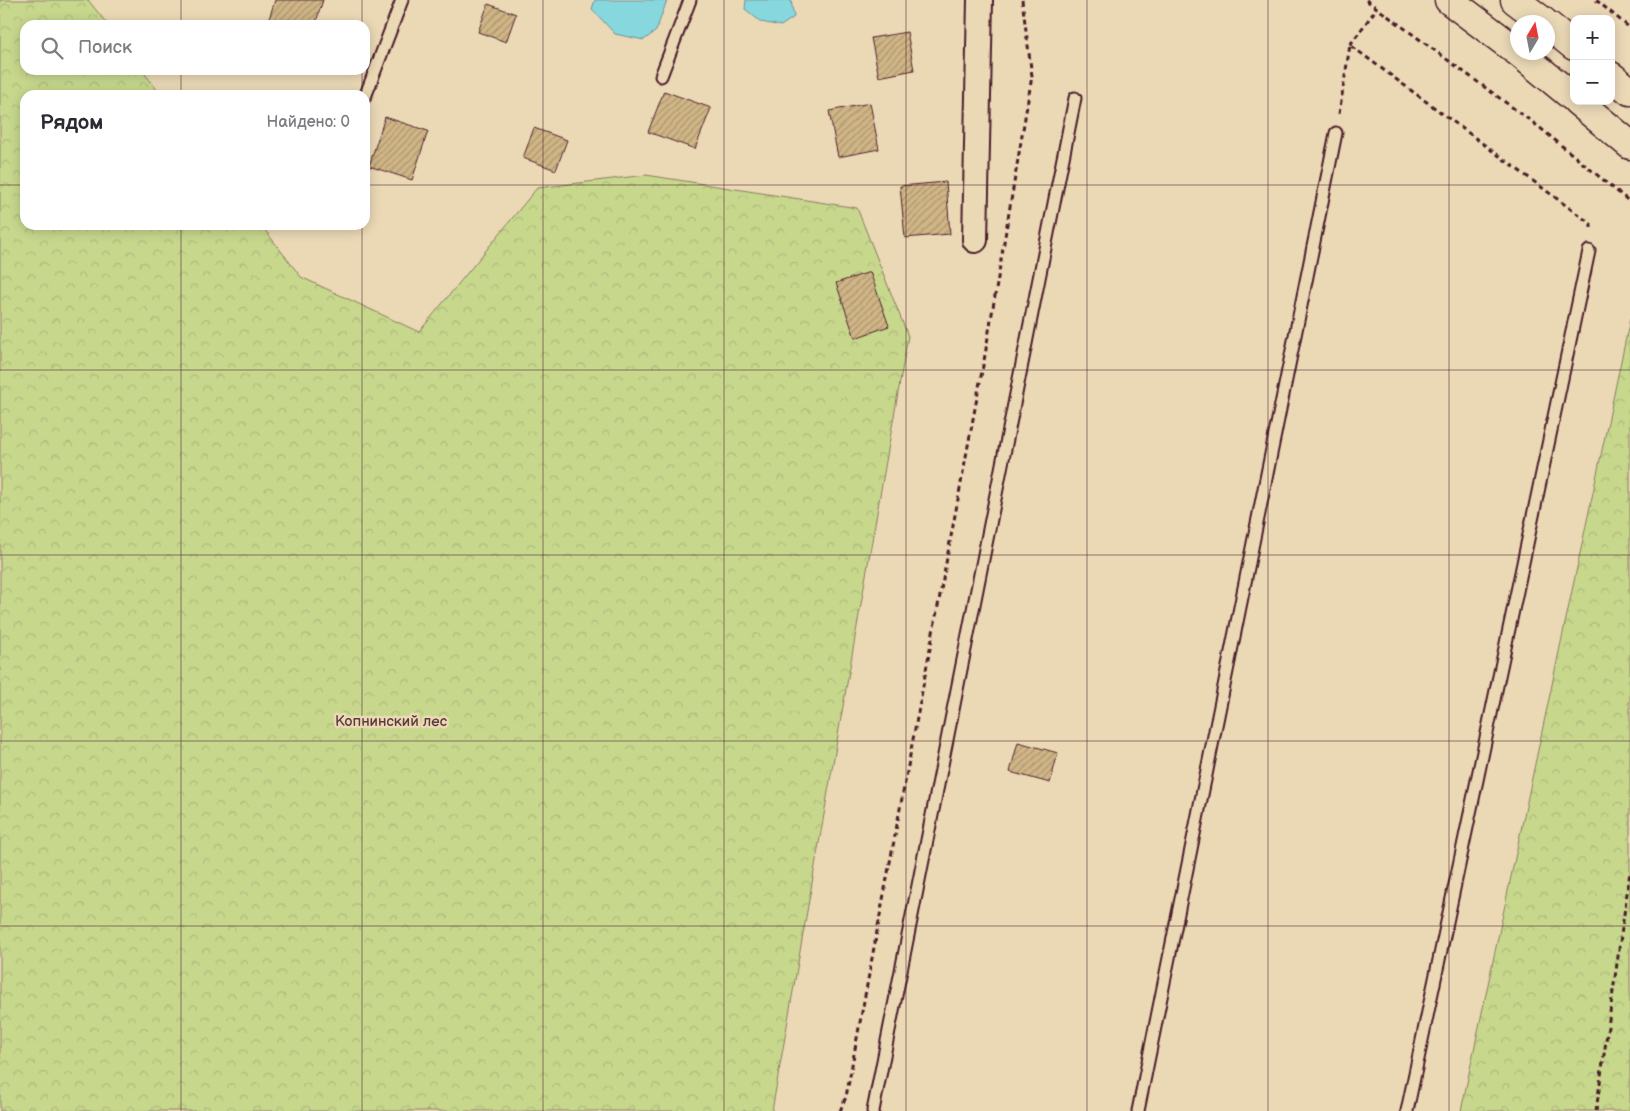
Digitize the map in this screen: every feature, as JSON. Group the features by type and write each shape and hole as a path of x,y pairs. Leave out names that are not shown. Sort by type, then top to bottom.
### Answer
{"main road":[{"path":"1449,0 1510,46"},
{"path":"1515,0 1535,15"},
{"path":"1555,31 1570,43"},
{"path":"1528,60 1570,95"},
{"path":"1615,79 1630,91"},
{"path":"1582,105 1630,145"}],"street":[{"path":"975,240 980,0"}],"lane":[{"path":"368,90 402,0"},
{"path":"660,76 690,0"},
{"path":"873,1111 1075,98"},
{"path":"1138,1111 1336,134"},
{"path":"1408,1111 1589,250"}],"path":[{"path":"840,1111 846,1097 981,374 1032,76 1022,0"},
{"path":"1366,0 1539,127 1630,202"},
{"path":"1596,0 1630,28"},
{"path":"1336,134 1350,45 1377,8"},
{"path":"1350,45 1591,224 1589,250"},
{"path":"1596,1111 1630,872"}],"green space":[{"name":"Копнинский лес","path":"0,0 88,0 104,20 20,20 20,75 146,75 157,90 20,90 20,230 265,230 301,277 419,332 537,188 646,175 857,208 908,336 772,1111 0,1111"},
{"path":"1630,319 1630,1111 1461,1111"}],"water":[{"path":"595,0 667,0 656,31 644,40 615,34 592,9"},
{"path":"746,0 791,0 794,17 781,26 761,22 745,9"}],"building":[{"path":"275,0 323,0 317,20 269,19"},
{"path":"488,4 516,14 506,42 478,32"},
{"path":"907,32 914,70 879,77 871,38"},
{"path":"664,91 711,108 695,149 648,132"},
{"path":"870,103 879,149 838,157 829,111"},
{"path":"385,117 428,131 412,180 370,166"},
{"path":"534,128 567,140 556,170 523,158"},
{"path":"946,182 950,234 905,238 900,186"},
{"path":"870,272 889,326 855,338 836,283"},
{"path":"1018,742 1058,753 1050,783 1010,772"}]}
